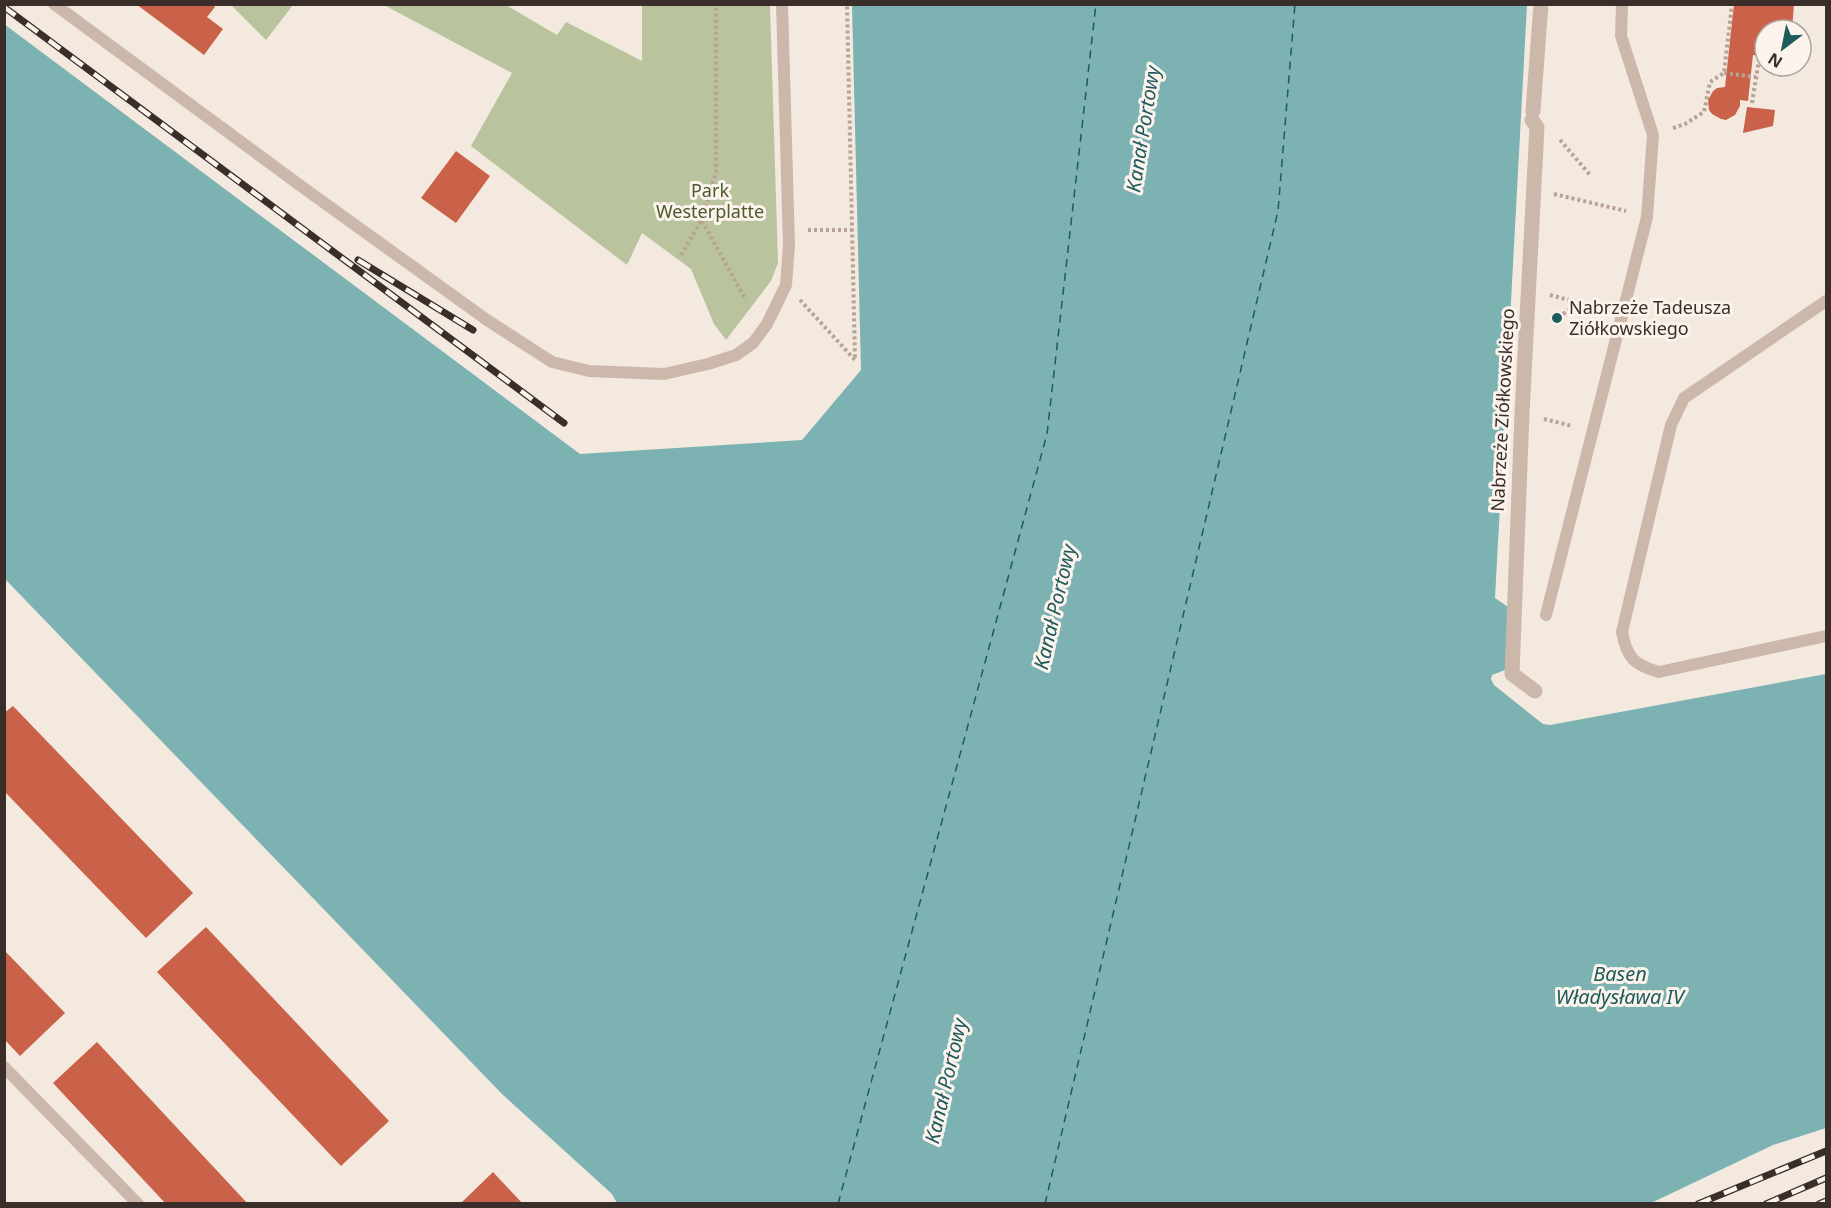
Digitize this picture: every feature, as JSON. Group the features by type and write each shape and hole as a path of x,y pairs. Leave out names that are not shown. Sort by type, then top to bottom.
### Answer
{"street":[{"name":"Nabrzeże Ziółkowskiego","path":"1535,691 1512,674 1522,413 1534,189 1534,119 1541,4"}],"lane":[{"path":"54,4 352,224 487,320 552,362 589,371 664,374 736,355 753,343 767,324 786,285 789,230 782,4"},
{"path":"1546,615 1647,217 1653,135 1621,36 1622,4"},
{"path":"1827,301 1684,398 1671,425 1622,633 1625,650 1641,667 1659,672 1827,636"},
{"path":"4,1067 138,1203"}],"path":[{"path":"681,255 702,220 716,172 716,4"},
{"path":"786,285 855,360 847,4"},
{"path":"1724,73 1732,4"},
{"path":"1653,135 1685,124 1704,112 1710,82 1724,73 1753,78"},
{"path":"1752,103 1756,78"},
{"path":"1534,119 1550,128 1591,176"},
{"path":"1534,189 1647,217"},
{"path":"702,220 746,300"},
{"path":"789,230 852,230"},
{"path":"1528,290 1623,314"},
{"path":"1563,314 1579,303"},
{"path":"1522,413 1593,432"}],"green space":[{"path":"231,5 293,5 266,40"},
{"name":"Park Westerplatte","path":"384,5 506,5 557,35 566,22 642,61 642,5 770,5 778,263 771,281 726,340 714,324 691,269 642,233 627,265 471,146 512,73"}],"water":[{"path":"852,5 1527,5 1495,598 1508,607 1505,670 1492,675 1491,679 1494,685 1543,724 1550,725 1826,674 1826,1128 1773,1145 1651,1203 617,1203 612,1194 502,1094 5,579 4,24 580,454 802,440 861,370"}],"building":[{"path":"136,4 211,4 215,7 207,17 223,29 204,55"},
{"path":"1734,4 1794,4 1793,18 1753,18 1753,55 1748,101 1740,100 1740,106 1735,115 1726,120 1712,114 1708,100 1713,91 1725,87"},
{"path":"1747,107 1775,110 1773,126 1743,133"},
{"path":"456,151 490,176 456,223 421,198"},
{"path":"13,706 193,893 146,938 4,791 4,713"},
{"path":"206,927 389,1121 341,1166 157,972"},
{"path":"4,950 65,1013 20,1056 4,1039"},
{"path":"97,1042 248,1204 166,1204 53,1083"},
{"path":"493,1172 523,1204 460,1204"}],"ferry route":[{"path":"838,1204 1047,434 1096,4"},
{"path":"1045,1204 1278,211 1295,4"}],"railway":[{"path":"4,7 564,423"},
{"path":"358,260 473,330"},
{"path":"1698,1204 1826,1151"},
{"path":"1766,1204 1826,1178"},
{"path":"1819,1204 1826,1201"}],"place":[{"name":"Nabrzeże Tadeusza Ziółkowskiego","path":"1557,318"}],"water label":[{"name":"Kanał Portowy","path":"1143,129"},
{"name":"Kanał Portowy","path":"1055,607"},
{"name":"Basen Władysława IV","path":"1620,986"},
{"name":"Kanał Portowy","path":"946,1081"}]}
